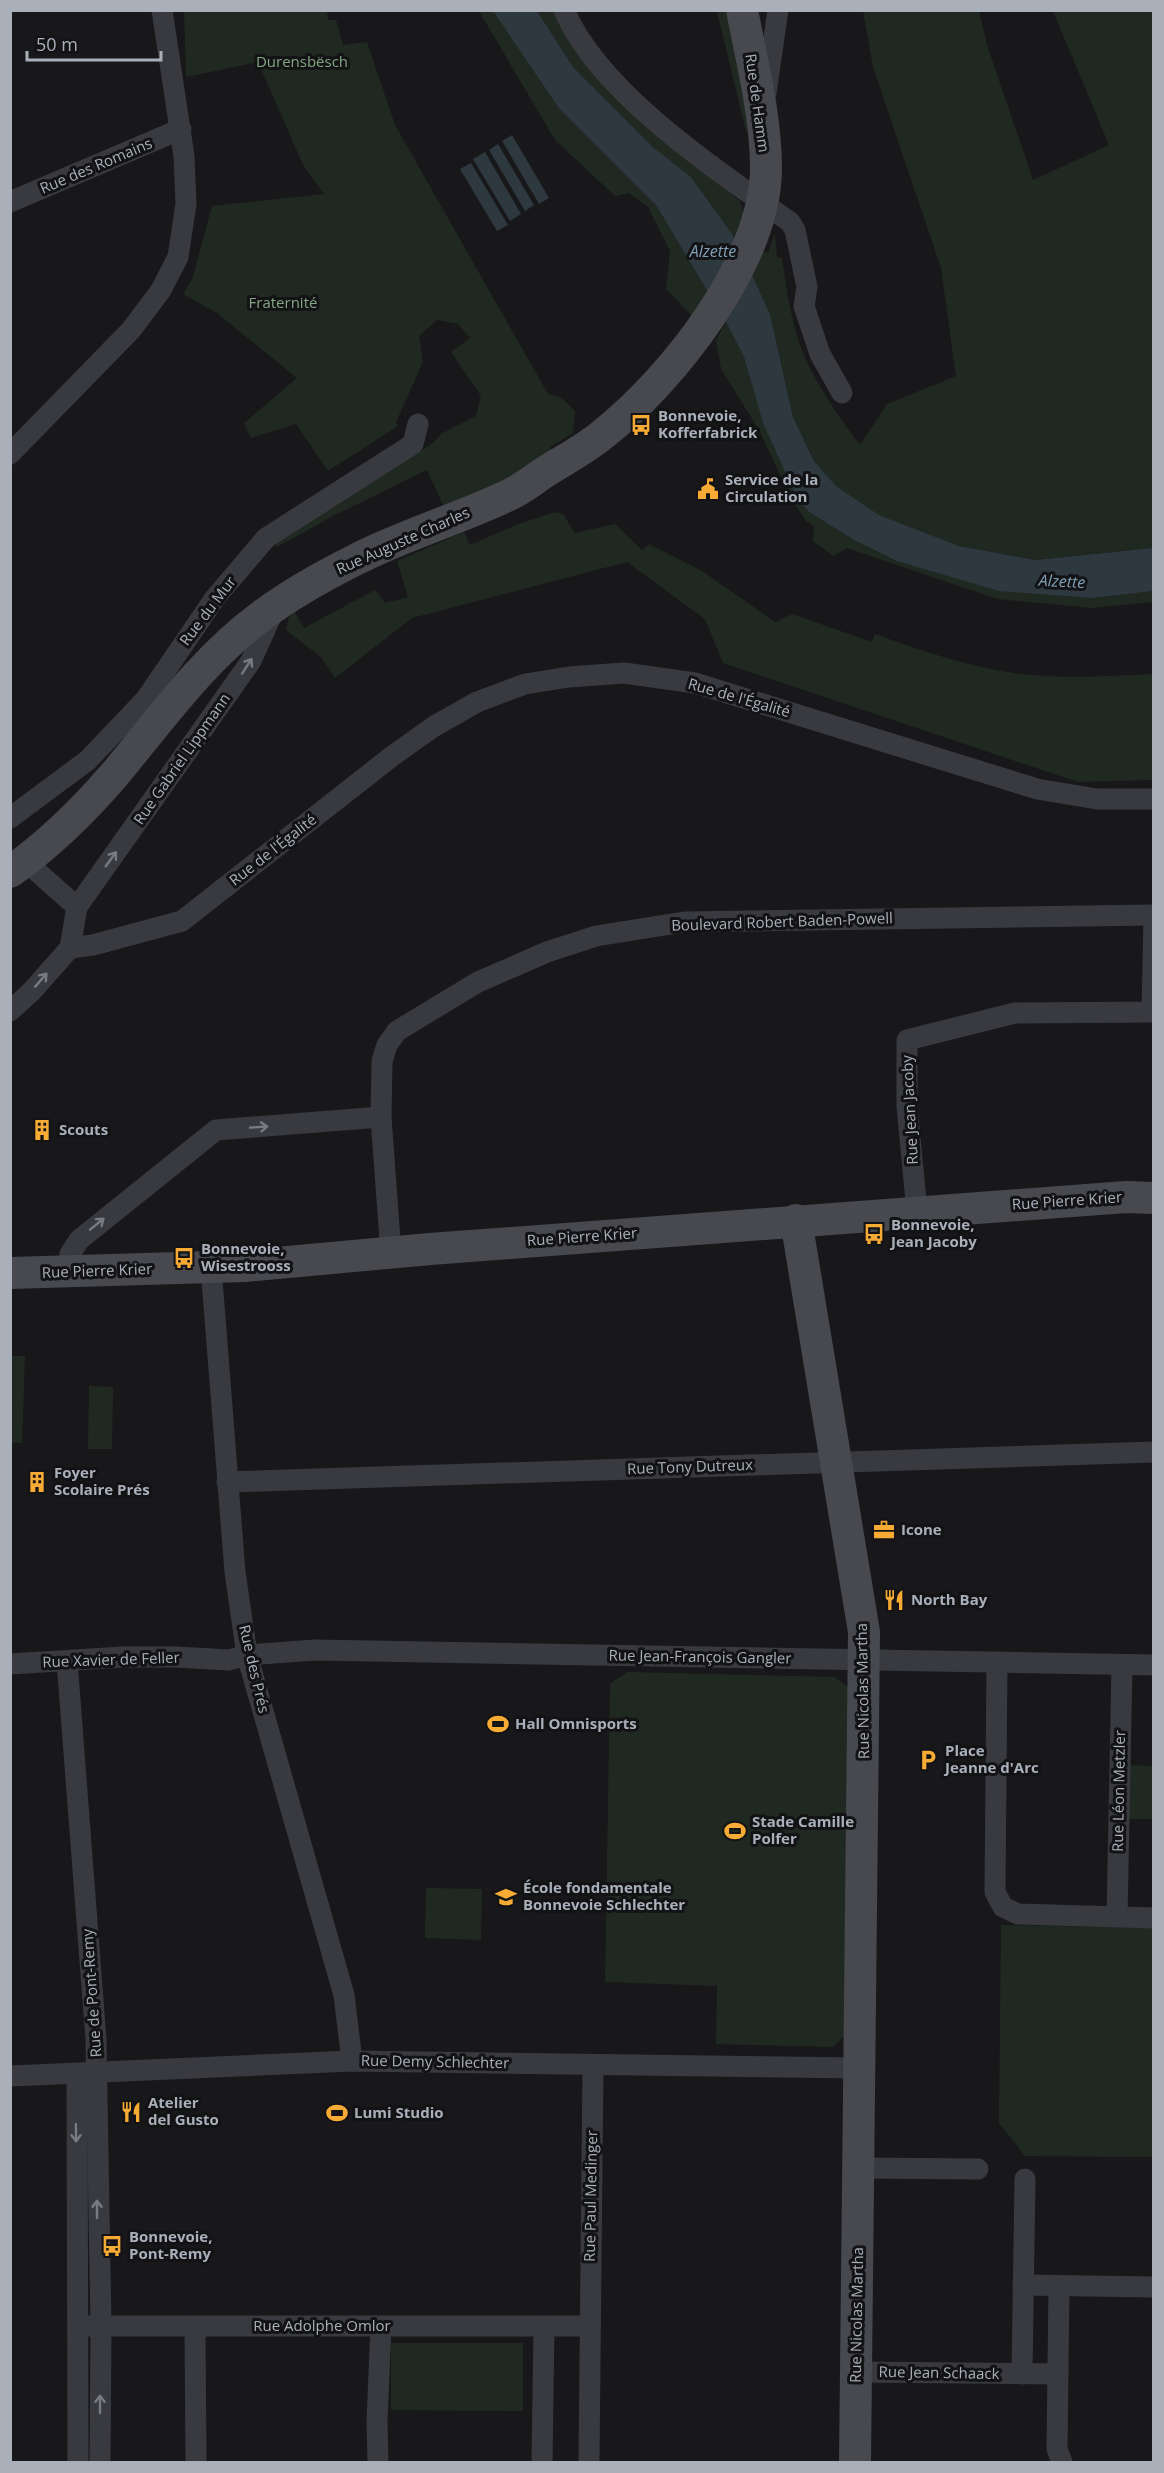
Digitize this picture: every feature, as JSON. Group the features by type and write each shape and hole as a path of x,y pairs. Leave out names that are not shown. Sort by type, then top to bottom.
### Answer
{"main road":[{"name":"Rue de Hamm","path":"704,325 729,287 750,245 763,203 766,170 762,121 742,10"},
{"name":"Rue Auguste Charles","path":"18,866 112,777 208,662 230,640 277,604 357,559 511,494 593,442 634,406 664,375 704,325"},
{"name":"Rue Pierre Krier","path":"10,1272 211,1267 796,1220 1126,1197 1154,1198"},
{"name":"Rue Nicolas Martha","path":"796,1220 864,1632 855,2463"}],"street":[{"path":"10,454 131,330 161,290 178,257 186,204 182,129 162,10"},
{"path":"564,10 570,23 604,71 661,127 790,222 795,230 807,286 804,306 820,354 842,393"},
{"path":"762,121 778,10"},
{"name":"Rue des Romains","path":"10,202 182,129"},
{"name":"Rue du Mur","path":"10,818 88,760 146,699 215,598 266,538 413,444 418,424"},
{"name":"Rue Gabriel Lippmann","path":"70,948 77,907 251,662 277,604"},
{"name":"Rue de l'Égalité","path":"70,948 93,945 183,921 391,757 434,727 477,702 525,684 569,677 624,673 695,683 1037,789 1097,799 1154,799"},
{"path":"18,866 77,907"},
{"name":"Rue Jean Jacoby","path":"917,1212 907,1106 906,1040 1015,1013 1153,1012 1154,916"},
{"name":"Boulevard Robert Baden-Powell","path":"391,1254 381,1117 382,1060 387,1045 397,1030 478,982 547,952 596,936 684,922 1154,916"},
{"path":"10,1011 31,992 70,948"},
{"path":"67,1272 70,1254 79,1240 216,1130 381,1117"},
{"name":"Rue des Prés","path":"211,1267 235,1572 248,1655 344,1995 352,2061"},
{"name":"Rue Tony Dutreux","path":"227,1482 1154,1452"},
{"name":"Rue Jean-François Gangler","path":"248,1655 315,1650 1154,1665"},
{"name":"Rue Xavier de Feller","path":"10,1664 123,1657 229,1660 248,1655"},
{"name":"Rue de Pont-Remy","path":"67,1660 101,2326 100,2463"},
{"path":"997,1662 995,1892 1003,1907 1018,1914 1154,1918"},
{"name":"Rue Léon Metzler","path":"1117,1917 1122,1665"},
{"name":"Rue Demy Schlechter","path":"10,2076 352,2061 860,2068"},
{"name":"Rue Paul Medinger","path":"589,2463 593,2066"},
{"name":"Rue de Pont-Remy","path":"78,2463 79,2326 87,2074"},
{"path":"859,2168 978,2169"},
{"name":"Rue Jean Schaack","path":"1022,2374 1024,2180"},
{"path":"1023,2285 1154,2287"},
{"path":"1058,2458 1059,2286"},
{"path":"79,2326 101,2326"},
{"name":"Rue Adolphe Omlor","path":"101,2326 544,2326"},
{"path":"195,2326 196,2463"},
{"path":"378,2463 377,2421 381,2326"},
{"path":"542,2463 544,2326 590,2326"},
{"name":"Rue Jean Schaack","path":"856,2372 1058,2374"}],"green space":[{"path":"184,11 327,11 328,20 336,20 343,45 367,42 395,125 548,394 562,398 575,411 573,433 550,447 552,451 511,477 445,509 427,470 333,516 277,547 273,540 433,443 441,434 476,416 481,396 451,352 470,338 458,324 437,320 419,336 423,362 396,422 398,426 328,471 296,424 251,438 244,423 297,378 217,313 183,294 192,280 212,206 324,194 303,165 258,62 186,77"},
{"path":"479,11 493,11 558,107 656,205 708,291 692,316 666,289 670,251 648,207 629,193 615,196 555,140"},
{"path":"537,11 556,11 706,172 740,201 744,212 735,238 691,177 653,147 573,67"},
{"path":"717,11 726,11 750,130 746,131"},
{"path":"863,11 979,11 987,45 1033,180 1109,145 1053,11 1153,11 1153,548 1035,560 959,546 879,515 836,486 814,461 793,417 770,314 752,276 762,251 768,253 775,233 777,258 782,258 791,311 802,350 812,373 860,445 887,404 956,376 941,268 873,67"},
{"path":"726,322 744,357 763,423 809,512 854,540 897,561 1092,598 1153,591 1153,602 1092,608 997,599 847,548 833,556 813,541 814,526 806,521 791,498 759,430 721,369 716,340"},
{"path":"555,512 563,514 575,533 615,524 642,550 649,544 702,571 775,622 792,614 872,642 875,634 940,656 1007,672 1062,677 1153,674 1153,780 1078,782 723,663 705,619 627,562 412,618 335,678 321,657 286,630 289,617 295,612 304,628 375,590 385,603 408,597 397,561 464,532 470,545 516,525"},
{"path":"11,1356 25,1356 22,1443 11,1443"},
{"path":"89,1386 113,1387 112,1449 88,1449"},
{"name":"Stade Camille Polfer","path":"627,1672 835,1677 849,1688 844,2036 833,2047 716,2044 717,1986 605,1982 610,1684"},
{"path":"1128,1765 1153,1766 1153,1819 1127,1819"},
{"path":"426,1888 482,1889 481,1940 425,1938"},
{"path":"1001,1925 1153,1928 1153,2157 1025,2156 999,2123"},
{"path":"391,2343 523,2343 523,2411 391,2410"}],"water":[{"name":"Alzette","path":"493,11 537,11 573,67 653,147 691,177 735,238 770,314 793,417 814,461 836,486 879,515 959,546 1035,560 1153,548 1153,591 1092,598 999,591 897,561 854,540 809,512 797,498 763,423 744,357 726,322 656,205 558,107"},
{"path":"512,135 549,198 539,204 502,141"},
{"path":"498,144 534,205 525,211 489,150"},
{"path":"485,152 521,214 510,221 473,159"},
{"path":"471,163 508,225 497,231 460,169"}],"place":[{"name":"Bonnevoie, Kofferfabrick","path":"641,425"},
{"name":"Service de la Circulation","path":"708,489"},
{"name":"Scouts","path":"42,1130"},
{"name":"Bonnevoie, Jean Jacoby","path":"874,1234"},
{"name":"Bonnevoie, Wisestrooss","path":"184,1258"},
{"name":"Foyer Scolaire Prés","path":"37,1482"},
{"name":"Icone","path":"884,1530"},
{"name":"North Bay","path":"894,1600"},
{"name":"Hall Omnisports","path":"498,1724"},
{"name":"Place Jeanne d'Arc","path":"928,1760"},
{"name":"Stade Camille Polfer","path":"735,1831"},
{"name":"École fondamentale Bonnevoie Schlechter","path":"506,1897"},
{"name":"Atelier del Gusto","path":"131,2112"},
{"name":"Lumi Studio","path":"337,2113"},
{"name":"Bonnevoie, Pont-Remy","path":"112,2246"}],"park label":[{"name":"Durensbësch","path":"302,62"},
{"name":"Fraternité","path":"283,303"}]}
